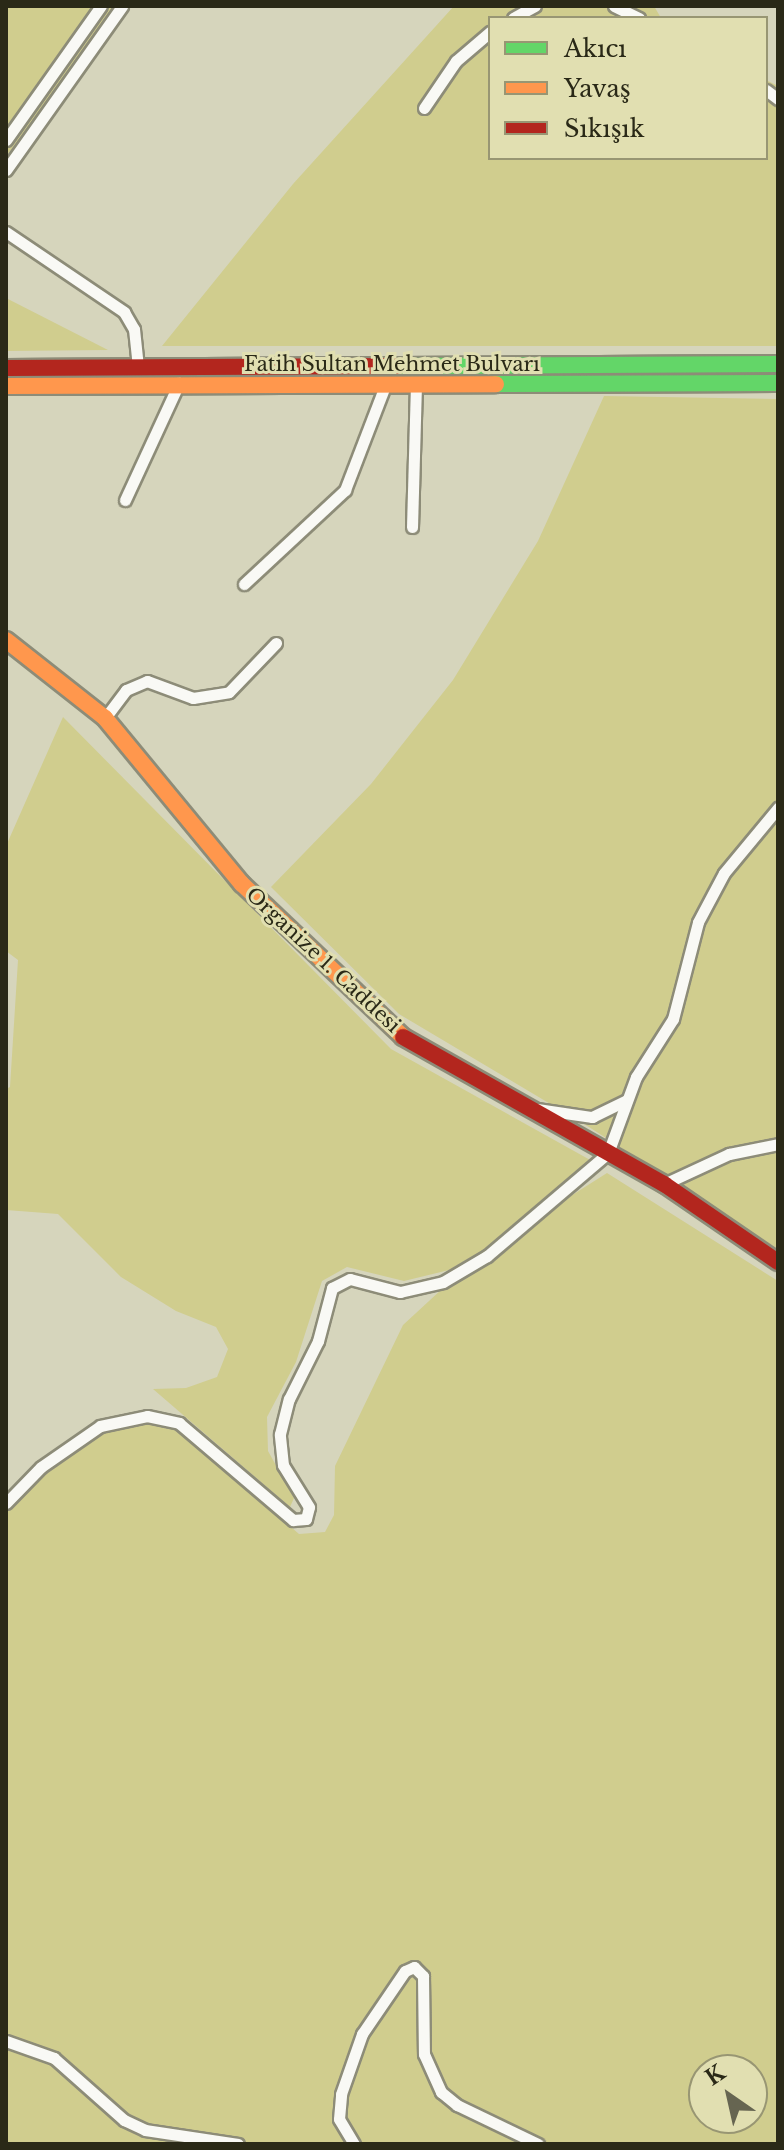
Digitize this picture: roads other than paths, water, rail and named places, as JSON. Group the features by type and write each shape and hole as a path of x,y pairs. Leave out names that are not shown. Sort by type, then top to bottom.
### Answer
{"main road":[{"name":"Fatih Sultan Mehmet Bulvarı","path":"6,368 778,364"},
{"name":"Fatih Sultan Mehmet Bulvarı","path":"6,386 778,383"},
{"name":"Organize 1. Caddesi","path":"6,640 105,718 209,849 405,1039 664,1184 778,1262"}],"street":[{"path":"6,170 122,6"},
{"path":"517,16 535,6"},
{"path":"614,6 635,16"},
{"path":"6,140 98,8"},
{"path":"424,108 456,61 488,34"},
{"path":"6,232 124,312 138,347 138,366"},
{"path":"125,500 179,383"},
{"path":"244,584 345,490 386,383"},
{"path":"412,527 416,383"},
{"path":"105,718 126,690 147,681 193,698 229,692 276,643"},
{"path":"6,1503 41,1467 100,1426 157,1417 179,1423 293,1520 303,1521 309,1507 285,1473 280,1434 289,1399 318,1341 332,1288 350,1279 400,1292 443,1282 487,1256 608,1153 636,1077 673,1019 698,922 724,873 778,808"},
{"path":"529,1107 592,1117 627,1100"},
{"path":"664,1184 729,1154 778,1144"},
{"path":"354,2144 339,2119 341,2094 362,2034 405,1971 414,1967 423,1976 424,2054 441,2092 457,2105 538,2144"},
{"path":"6,2041 54,2058 124,2120 145,2130 238,2144"}]}
